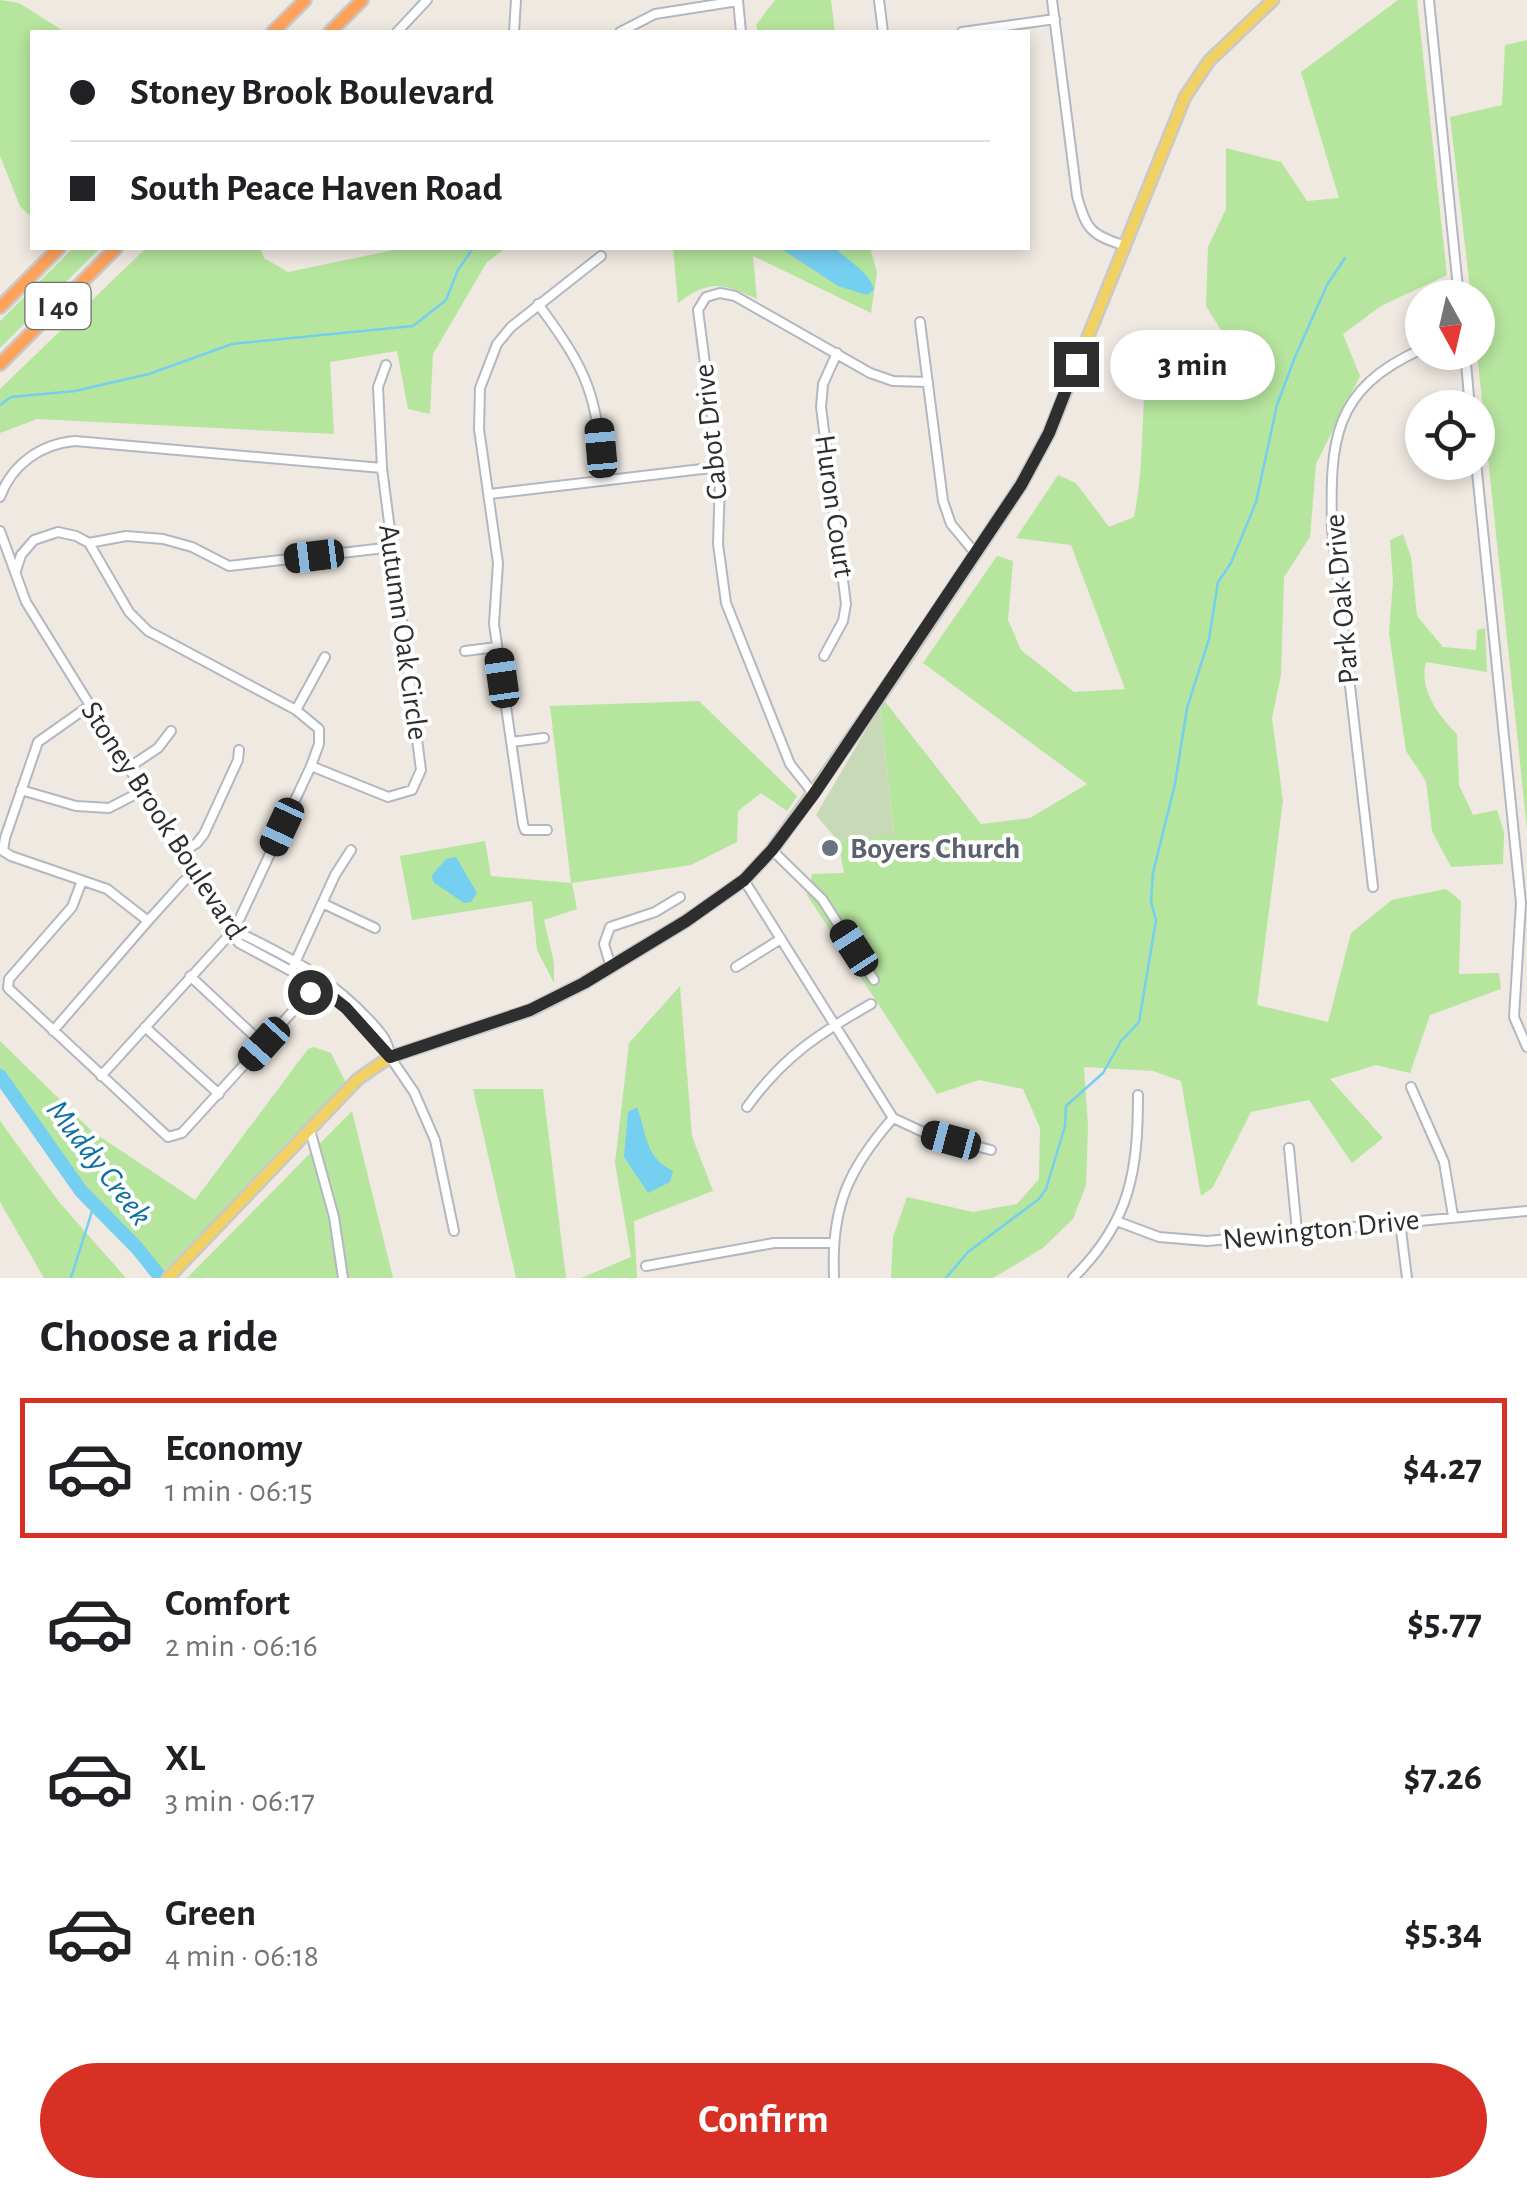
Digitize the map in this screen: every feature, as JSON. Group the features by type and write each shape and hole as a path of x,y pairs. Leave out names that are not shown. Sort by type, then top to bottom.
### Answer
{"highway":[{"path":"275,30 305,0"},
{"path":"332,30 362,0"},
{"name":"I 40","path":"0,307 57,250"},
{"name":"I 40","path":"0,364 114,250"}],"main road":[{"path":"168,1278 358,1079 390,1057 530,1010 611,967 713,904 744,880 772,850 814,794 1021,485 1049,433 1185,96 1209,61 1273,0"}],"street":[{"path":"399,30 427,0"},
{"path":"514,30 516,0"},
{"path":"624,30 655,14 738,0 742,30"},
{"path":"740,16 748,0"},
{"path":"879,0 883,30"},
{"path":"1052,0 1077,196 1084,222 1096,235 1123,246"},
{"path":"1429,0 1457,280"},
{"path":"976,30 1055,19"},
{"path":"547,830 526,830 511,742 497,646 494,604 498,564 479,429 480,388 498,344 521,316 601,256"},
{"name":"Cabot Drive","path":"814,794 790,764 726,602 718,544 718,468 698,310 706,297 720,293 735,296 881,378 928,382"},
{"path":"538,304 572,350 594,395 604,480"},
{"path":"920,322 943,500 951,524 976,554"},
{"name":"Huron Court","path":"824,656 843,621 846,604 821,406 823,384 837,354"},
{"name":"Park Oak Drive","path":"1373,887 1332,529 1331,470 1334,442 1344,415 1385,370 1405,359"},
{"name":"Autumn Oak Circle","path":"311,766 388,796 405,793 417,784 421,758 382,468 378,387 386,365"},
{"path":"0,497 12,473 27,458 45,447 65,442 382,468"},
{"path":"490,494 718,468"},
{"path":"1478,480 1524,903 1513,1001 1518,1030 1527,1047"},
{"name":"Stoney Brook Boulevard","path":"0,530 26,602 230,933 239,944 294,965 341,990 390,1045 390,1057 414,1092 434,1140 454,1231"},
{"path":"16,571 24,550 42,536 66,533 90,543 126,536 163,539 192,547 230,566 392,547"},
{"path":"90,543 128,612 148,630 296,710 319,729 319,744 311,766 230,933 101,1076"},
{"path":"465,652 497,646"},
{"path":"296,710 325,657"},
{"path":"90,706 38,742 4,851 121,897 148,921"},
{"path":"128,768 158,748 170,731"},
{"path":"511,742 544,738"},
{"path":"180,853 197,844 204,834 239,750"},
{"path":"21,790 76,806 109,808 142,791"},
{"path":"294,965 335,875 351,850"},
{"path":"772,850 822,898 874,980"},
{"path":"53,1031 184,881 194,876"},
{"path":"744,880 778,940 893,1118 922,1132 990,1150"},
{"path":"82,881 72,907 8,984 10,991 172,1138 182,1134 220,1094 321,981"},
{"path":"611,967 604,944 610,928 656,912 680,898"},
{"path":"322,903 375,928"},
{"path":"736,967 778,940"},
{"path":"190,976 264,1044"},
{"path":"747,1107 786,1058 871,1004"},
{"path":"145,1027 220,1094"},
{"path":"1411,1087 1444,1162 1453,1216"},
{"path":"1073,1278 1119,1222 1134,1170 1138,1095"},
{"path":"834,1276 832,1243 840,1203 868,1146 893,1118"},
{"path":"310,1130 334,1217 342,1278"},
{"path":"1289,1148 1297,1231"},
{"name":"Newington Drive","path":"1119,1222 1159,1237 1207,1241 1527,1210"},
{"path":"1400,1222 1407,1278"},
{"path":"646,1266 774,1244 832,1243"}],"green space":[{"path":"0,0 19,3 62,30 30,30 30,216 20,206 0,156"},
{"path":"775,0 831,0 835,30 757,30 756,25"},
{"path":"1398,0 1417,0 1447,275 1436,280 1405,280 1405,295 1381,306 1343,334 1360,376 1316,464 1310,537 1284,577 1281,675 1272,718 1283,801 1257,1005 1328,1022 1351,933 1392,900 1446,889 1461,901 1459,974 1499,973 1501,989 1430,1015 1410,1073 1376,1065 1330,1079 1383,1138 1352,1163 1309,1100 1251,1112 1213,1187 1201,1196 1181,1081 1153,1071 1084,1067 1086,1185 1073,1219 1043,1248 993,1278 891,1278 893,1237 907,1197 973,1212 1017,1204 1039,1179 1040,1128 1023,1089 979,1080 937,1094 807,895 812,874 844,873 838,841 894,834 880,706 883,699 981,824 1030,818 1087,784 923,663 997,556 1013,561 1008,620 1021,650 1074,692 1125,689 1071,545 1016,538 1058,475 1076,483 1109,527 1134,517 1146,374 1234,375 1232,348 1206,306 1208,247 1226,209 1226,148 1281,162 1307,201 1339,198 1301,72"},
{"path":"1527,40 1527,829 1490,480 1495,480 1495,390 1481,390 1479,370 1495,370 1495,280 1469,280 1450,117 1502,105 1505,45"},
{"path":"71,250 98,250 0,348 0,321"},
{"path":"144,250 261,250 264,258 288,272 393,250 503,250 487,262 433,354 430,414 408,409 397,351 330,362 334,434 37,419 0,433 0,389"},
{"path":"673,250 871,250 877,272 871,313 753,256 757,299 716,286 699,290 678,303"},
{"path":"1403,534 1411,557 1417,616 1443,647 1476,650 1477,630 1485,628 1487,672 1426,662 1425,682 1437,710 1457,734 1459,785 1473,815 1497,810 1504,832 1503,864 1451,867 1432,831 1426,781 1406,751 1389,633 1393,581 1390,540"},
{"path":"699,701 797,796 787,811 761,793 738,811 737,842 691,865 572,883 577,909 544,920 554,963 554,983 537,950 532,901 412,920 400,856 485,841 491,876 571,883 550,706"},
{"path":"880,706 894,835 838,841 816,815"},
{"path":"680,986 692,1136 713,1191 634,1221 637,1278 581,1278 631,1257 615,1163 629,1043"},
{"path":"0,1041 93,1132 195,1200 308,1049 331,1053 346,1083 164,1271 70,1169 0,1075"},
{"path":"473,1089 543,1089 566,1278 516,1278"},
{"path":"352,1111 393,1278 187,1278"},
{"path":"0,1121 59,1202 126,1278 44,1278 0,1202"}],"water":[{"path":"783,250 837,250 864,272 874,290 867,295 838,286"},
{"path":"456,857 477,893 471,902 464,903 433,882 432,875 446,859"},
{"path":"637,1107 648,1144 657,1159 673,1171 670,1182 648,1193 624,1157 628,1112"}],"waterway":[{"path":"0,405 11,397 75,391 149,374 232,344 413,326 446,300 458,270 472,250"},
{"path":"946,1278 968,1252 1039,1199 1046,1189 1065,1126 1066,1106 1103,1073 1121,1041 1139,1022 1156,920 1151,902 1153,873 1175,784 1187,708 1209,639 1218,582 1231,563 1256,502 1277,405 1295,357 1327,285 1345,258"},
{"name":"Muddy Creek","path":"0,1076 81,1191 161,1278"},
{"path":"71,1278 94,1205"}],"place":[{"name":"Boyers Church","path":"830,848"}],"route":[{"path":"310,992 317,985 346,1008 390,1057 530,1010 584,983 726,896 772,850 814,794 976,554 1049,433 1076,364"}]}
